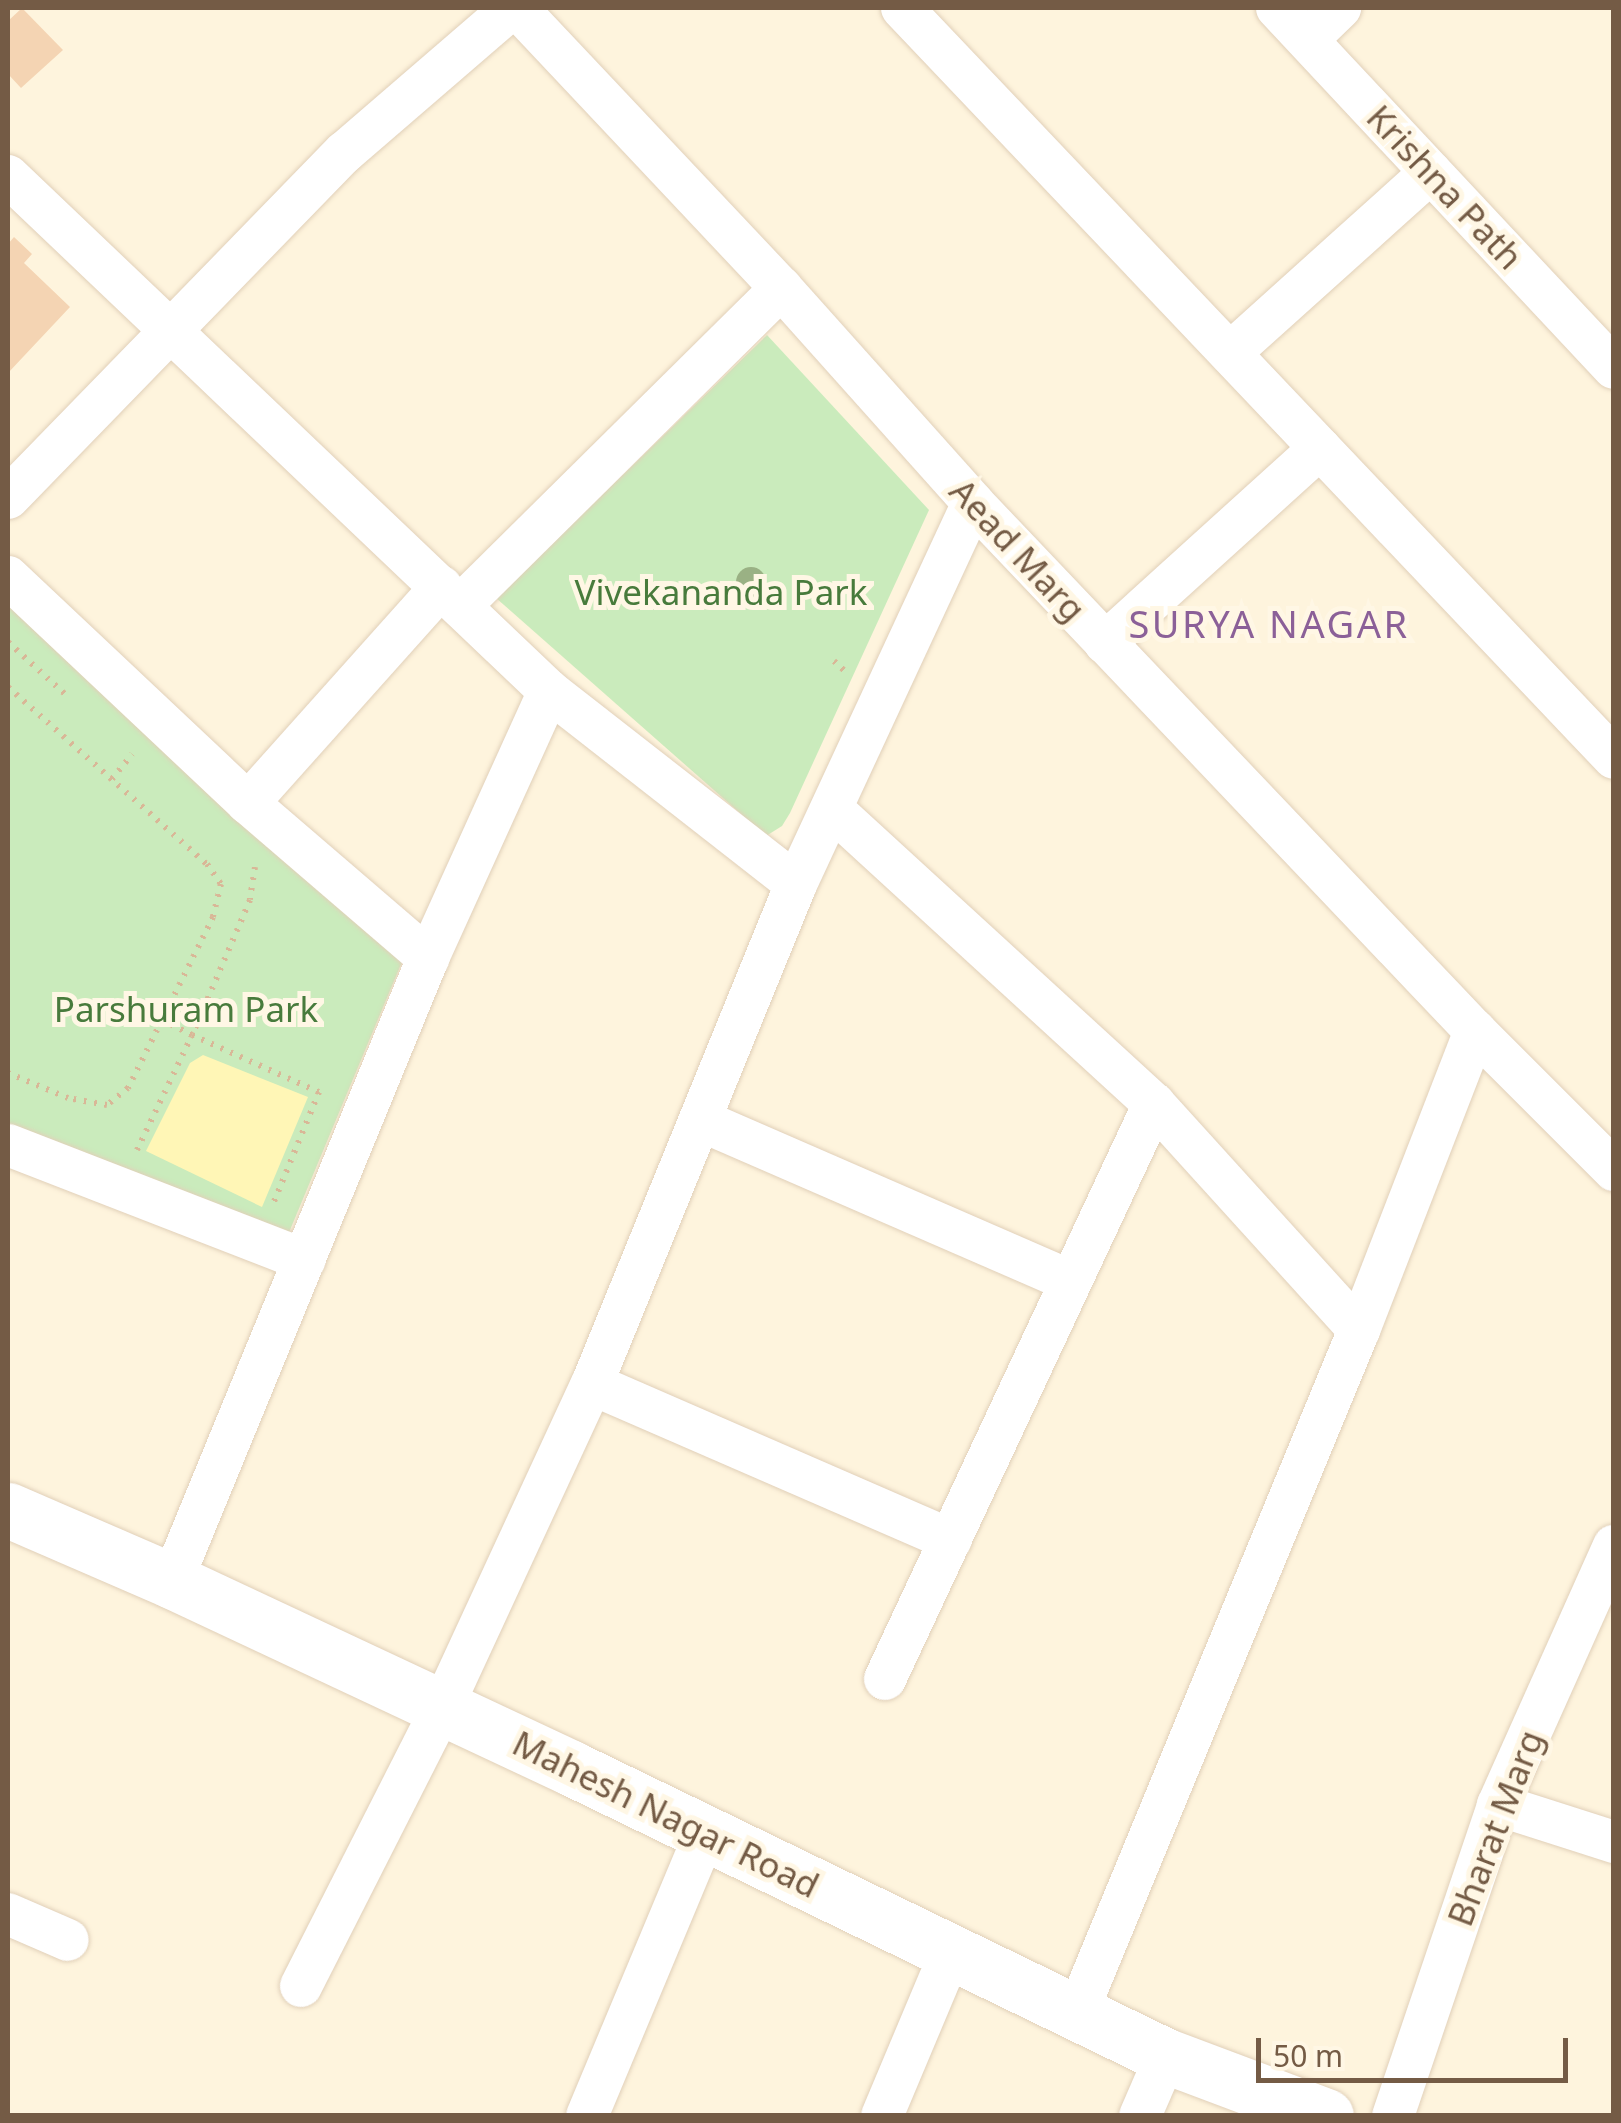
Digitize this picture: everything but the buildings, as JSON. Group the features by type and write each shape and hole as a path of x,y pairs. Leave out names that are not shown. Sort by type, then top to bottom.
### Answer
{"street":[{"name":"Aead Marg","path":"515,8 782,288 973,504 1476,1032 1614,1170"},
{"path":"8,498 345,152 515,8"},
{"path":"902,8 1614,758"},
{"name":"Krishna Path","path":"1277,8 1614,368"},
{"path":"1308,39 1340,8"},
{"path":"1230,353 1431,172"},
{"path":"8,176 168,333 549,692 796,884"},
{"path":"248,803 450,597 782,288"},
{"path":"1105,643 1320,448"},
{"path":"301,1986 442,1708 592,1384 796,884 973,504"},
{"path":"8,578 248,803 428,958"},
{"path":"172,1581 428,958 549,692"},
{"path":"833,810 1154,1104 1359,1330"},
{"path":"1077,2013 1359,1330 1476,1032"},
{"path":"886,1680 1154,1104"},
{"path":"700,1120 1071,1281"},
{"path":"8,1145 304,1260"},
{"path":"592,1384 951,1540"},
{"name":"Mahesh Nagar Road","path":"8,1510 172,1581 706,1832 1166,2056 1326,2116"},
{"name":"Bharat Marg","path":"1393,2116 1498,1804 1614,1546"},
{"path":"1498,1804 1614,1842"},
{"path":"587,2116 706,1832"},
{"path":"8,1914 68,1940"},
{"path":"882,2116 952,1952"},
{"path":"1140,2116 1166,2056"}],"path":[{"path":"8,642 76,704"},
{"path":"8,687 207,864 220,884 212,917 128,1088 107,1105 68,1098 8,1073"},
{"path":"118,742 145,767"},
{"path":"112,780 132,754"},
{"path":"132,1160 250,900 257,870 247,860"},
{"path":"162,1020 319,1092 267,1217"}],"green space":[{"name":"Vivekananda Park","path":"767,335 929,510 790,813 782,826 766,836 496,598"},
{"name":"Parshuram Park","path":"8,604 402,962 285,1242 8,1130"}],"sand":[{"path":"203,1055 308,1097 262,1207 146,1151 190,1063"}],"district":[{"name":"SURYA NAGAR","path":"1269,624"}]}
